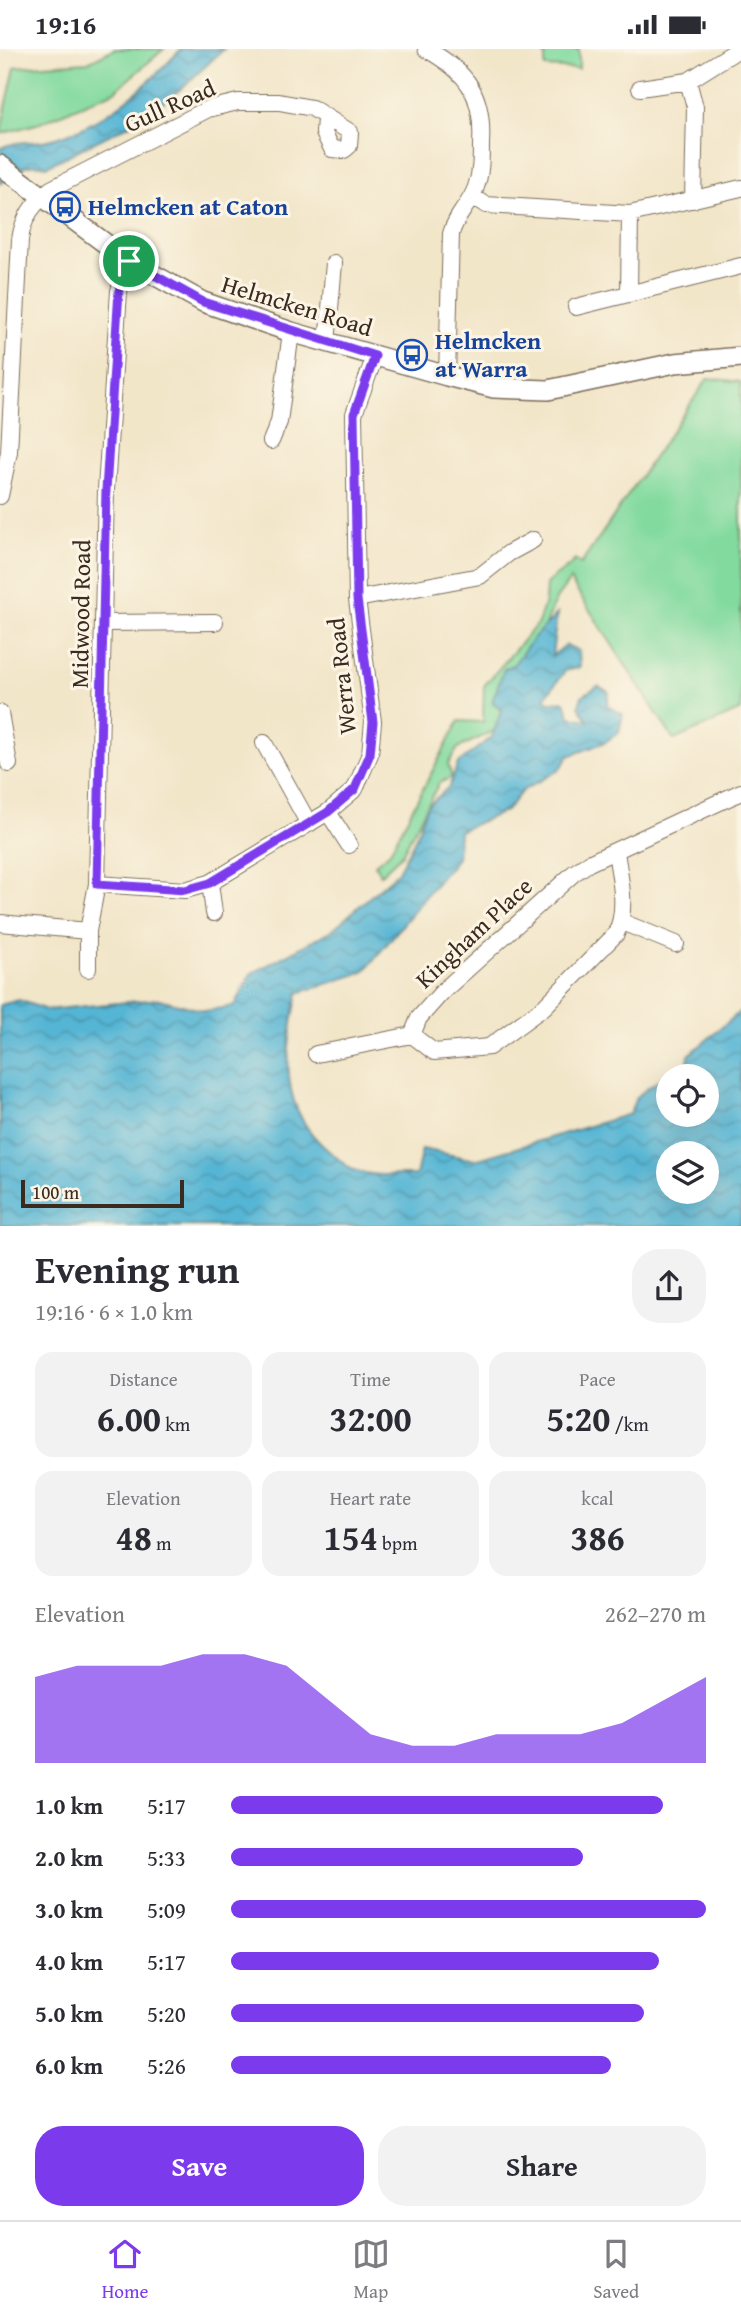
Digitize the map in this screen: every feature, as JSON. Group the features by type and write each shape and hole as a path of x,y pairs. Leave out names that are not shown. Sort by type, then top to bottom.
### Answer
{"main road":[{"name":"Helmcken Road","path":"0,165 129,261 203,302 291,332 447,376 494,388 548,390 675,363 741,357"}],"street":[{"path":"426,49 444,59 465,77 480,107 482,123 480,170 472,196 454,223 452,234 447,376"},
{"path":"640,88 688,81 739,49"},
{"path":"688,81 695,107 693,200"},
{"name":"Gull Road","path":"41,197 208,109 238,102 279,102 312,108 325,118"},
{"path":"472,196 486,205 630,214 741,188"},
{"path":"0,496 9,452 21,232 31,208 41,197"},
{"path":"628,294 630,214"},
{"name":"Midwood Road","path":"88,969 88,931 97,884 106,490 119,291 129,261"},
{"path":"327,342 334,263"},
{"path":"576,307 741,266"},
{"path":"271,441 279,422 291,332"},
{"name":"Werra Road","path":"97,884 185,890 210,883 328,812 355,789 370,754 373,722 357,599 354,414 375,356"},
{"path":"357,599 480,576 509,552 533,540"},
{"path":"103,623 215,622"},
{"path":"0,713 9,764"},
{"path":"264,743 309,824"},
{"name":"Kingham Place","path":"412,1035 419,1017 443,991 565,880 589,863 741,792"},
{"path":"328,812 349,845"},
{"path":"316,1054 412,1035 435,1052 489,1047 544,1007 617,934 622,922 616,852"},
{"path":"210,883 214,913"},
{"path":"622,922 676,944"},
{"path":"0,923 88,931"}],"green space":[{"path":"114,49 164,49 115,91 40,123 0,134 15,67 88,62"},
{"path":"545,49 579,49 579,69 545,67"},
{"path":"708,378 741,382 741,710 674,740 570,580 556,599 545,626 498,704 501,713 494,731 458,748 448,764 452,777 439,783 402,854 380,875 375,864 389,853 459,721 483,722 484,686 538,623 545,602 546,584 575,560 581,564"}],"water":[{"path":"181,49 224,49 182,88 139,120 47,166 32,165 22,168 0,184 0,148 47,140 86,126 121,104 153,78"},
{"path":"557,614 552,656 566,645 579,651 580,667 565,671 545,698 549,702 565,701 570,717 588,720 579,706 582,696 598,686 609,692 607,706 623,714 619,732 605,742 569,756 559,770 522,791 506,811 459,831 457,858 364,972 298,993 288,1058 293,1099 313,1135 330,1152 351,1169 375,1174 416,1175 422,1149 475,1160 630,1114 636,1097 656,1082 656,1127 719,1127 719,1064 687,1064 689,1055 741,1011 741,1226 0,1226 0,1005 19,1000 46,1010 159,999 205,1011 234,1006 251,974 331,931 397,873 416,837 427,806 449,787 458,763 492,737 502,709 492,702 504,669 514,664 535,636"}],"place":[{"name":"Helmcken at Caton","path":"65,207"},
{"name":"Helmcken at Warra","path":"412,355"}],"route":[{"path":"129,261 166,284 236,315 375,356 354,414 357,599 373,722 370,754 355,789 328,812 210,883 185,890 97,884 106,490 119,291 129,261"}]}
